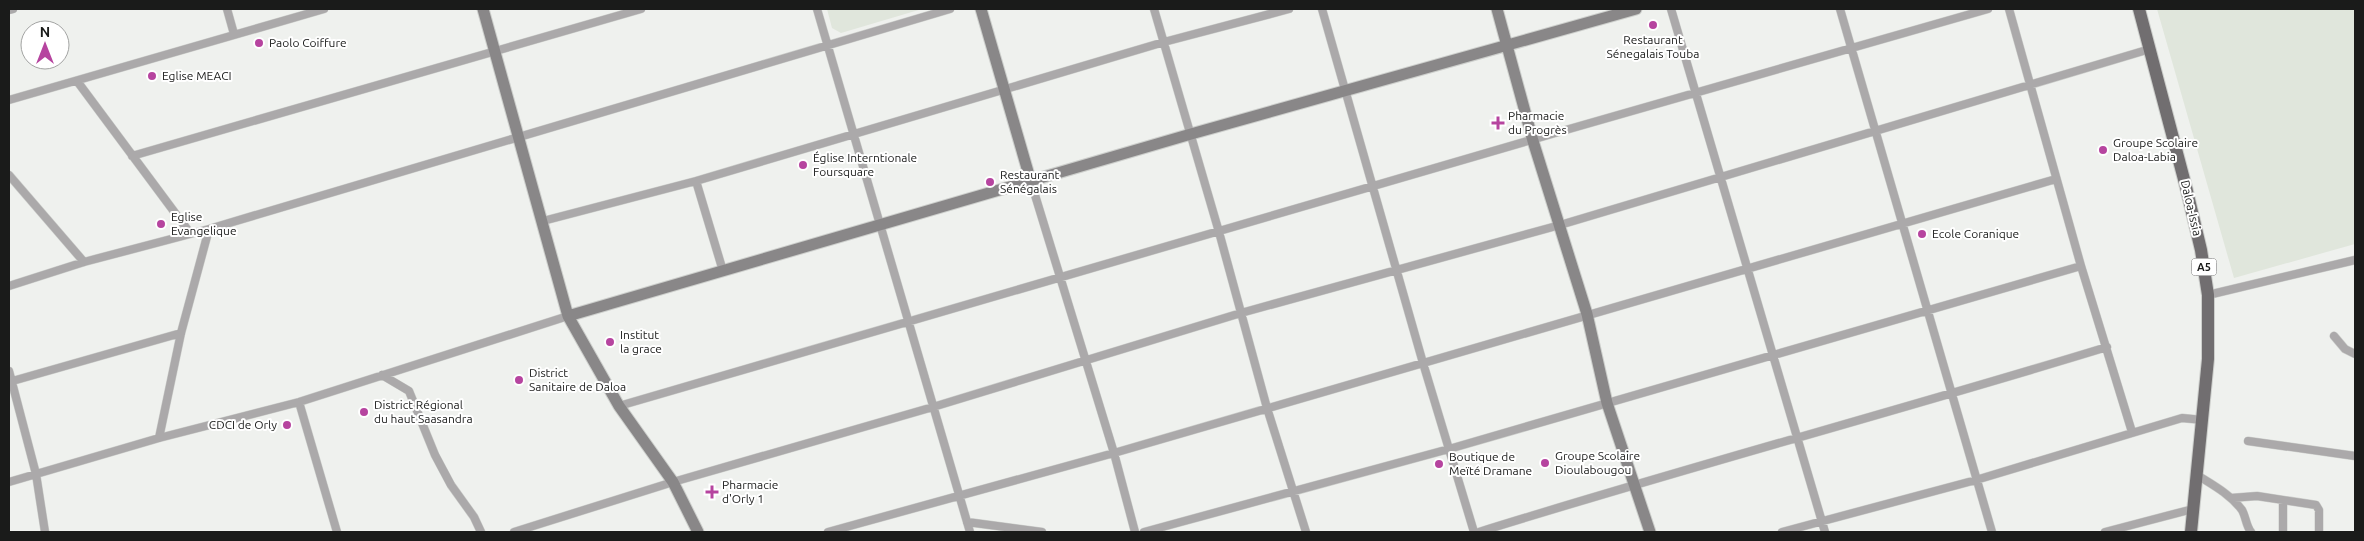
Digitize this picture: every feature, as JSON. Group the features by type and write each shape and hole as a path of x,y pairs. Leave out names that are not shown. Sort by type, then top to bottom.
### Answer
{"main road":[{"name":"Daloa-Issia","path":"2139,9 2193,214 2208,295 2208,359 2204,420 2191,532"}],"street":[{"path":"9,10 13,9"},
{"path":"226,9 234,34"},
{"path":"9,100 324,9"},
{"path":"483,9 568,316 619,406 673,482 698,532"},
{"path":"132,156 641,9"},
{"path":"817,9 906,321 970,532"},
{"path":"9,286 84,262 209,229 950,9"},
{"path":"981,9 1058,276 1114,454 1135,532"},
{"path":"1154,9 1219,232 1267,408 1306,532"},
{"path":"543,221 696,181 853,136 1164,42 1289,9"},
{"path":"1322,9 1423,363 1474,532"},
{"path":"1497,9 1533,140 1587,314 1607,403 1650,532"},
{"path":"9,482 159,438 299,402 568,316 1191,134 1636,9"},
{"path":"1671,9 1825,532"},
{"path":"1840,9 1992,532"},
{"path":"619,406 1058,276 1219,232 1696,91 1988,9"},
{"path":"2008,9 2031,84 2081,266 2132,432"},
{"path":"514,532 533,530 673,482 933,407 1241,313 1560,225 2150,49"},
{"path":"77,81 190,233"},
{"path":"9,175 84,262"},
{"path":"828,532 1114,454 1587,314 2056,179"},
{"path":"696,181 723,271"},
{"path":"159,438 181,333 209,229"},
{"path":"2208,295 2355,260"},
{"path":"1144,532 1294,493 1449,449 2081,266"},
{"path":"10,381 181,333"},
{"path":"2334,336 2345,348 2355,354"},
{"path":"1479,532 1633,484 1951,395 2107,347"},
{"path":"9,370 10,381 36,474 45,532"},
{"path":"382,375 409,391 435,455 451,485 474,517 481,532"},
{"path":"299,402 337,532"},
{"path":"1782,532 1822,523 1976,480 2182,418 2204,420"},
{"path":"2248,441 2355,456"},
{"path":"2197,475 2231,498 2243,512 2248,529 2251,532"},
{"path":"2231,498 2257,496 2316,505 2319,510 2319,532"},
{"path":"2283,501 2283,532"},
{"path":"2105,532 2193,509"},
{"path":"967,522 1042,532"}],"shaded area":[{"path":"827,9 922,9 841,33 832,28"},
{"path":"2157,9 2355,9 2355,244 2234,278"}],"place":[{"name":"Restaurant Sénegalais Touba","path":"1653,25"},
{"name":"Paolo Coiffure","path":"259,43"},
{"name":"Eglise MEACI","path":"152,76"},
{"name":"Pharmacie du Progrès","path":"1498,123"},
{"name":"Groupe Scolaire Daloa-Labia","path":"2103,150"},
{"name":"Église Interntionale Foursquare","path":"803,165"},
{"name":"Restaurant Sénégalais","path":"990,182"},
{"name":"Eglise Evangelique","path":"161,224"},
{"name":"Ecole Coranique","path":"1922,234"},
{"name":"Institut la grace","path":"610,342"},
{"name":"District Sanitaire de Daloa","path":"519,380"},
{"name":"District Régional du haut Saasandra","path":"364,412"},
{"name":"CDCI de Orly","path":"287,425"},
{"name":"Groupe Scolaire Dioulabougou","path":"1545,463"},
{"name":"Boutique de Meïté Dramane","path":"1439,464"},
{"name":"Pharmacie d'Orly 1","path":"712,492"}]}
